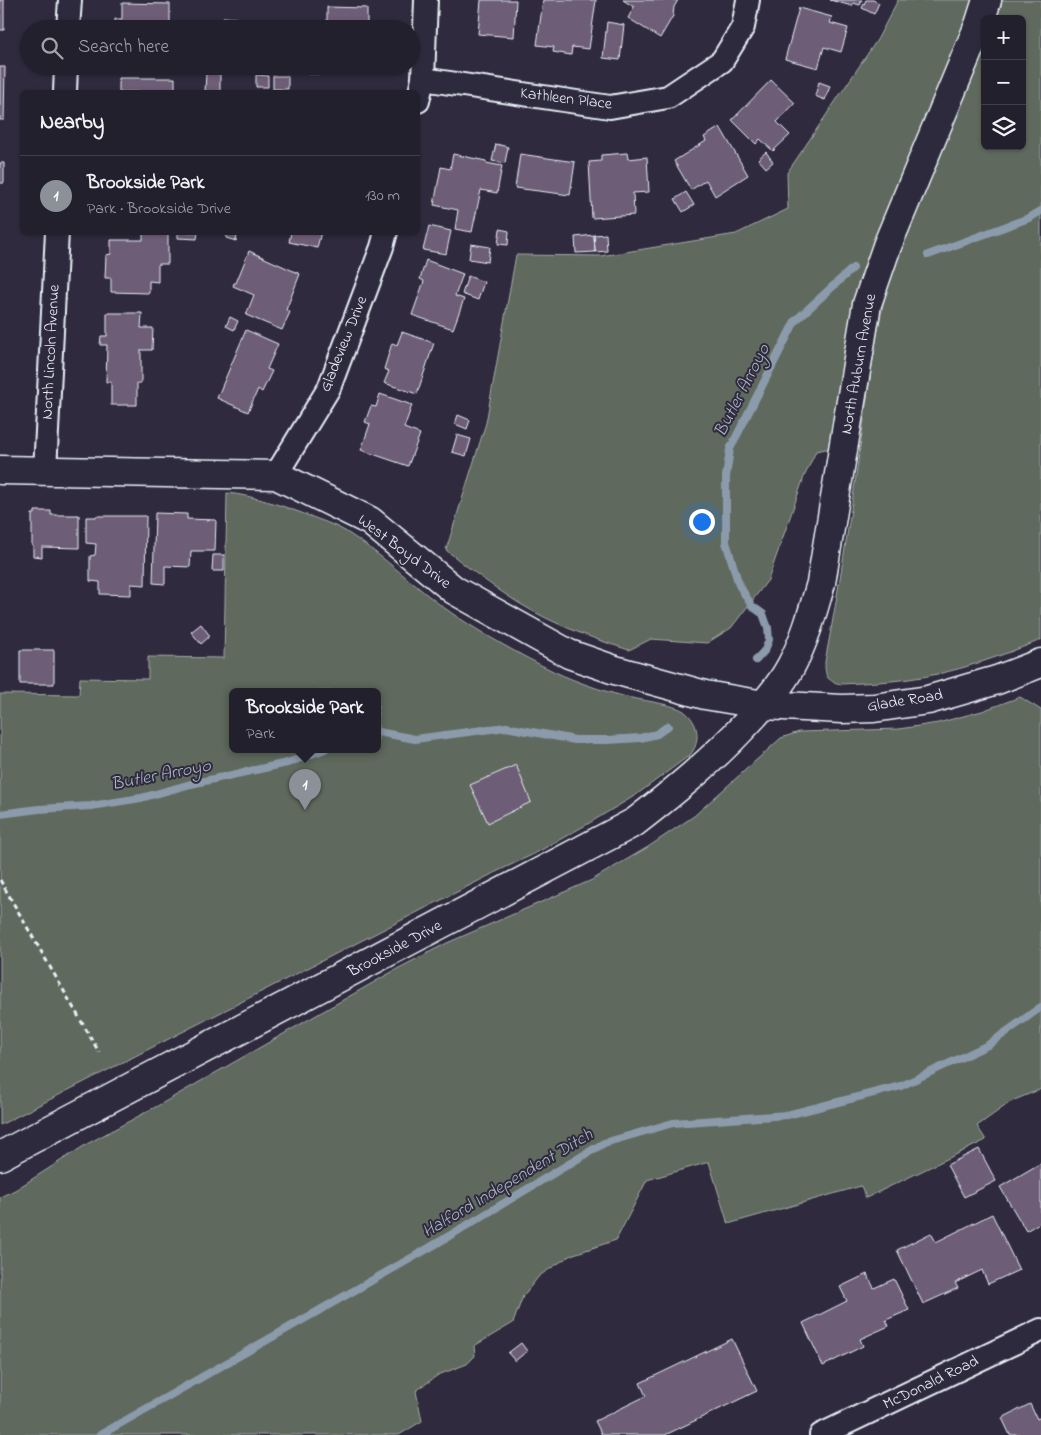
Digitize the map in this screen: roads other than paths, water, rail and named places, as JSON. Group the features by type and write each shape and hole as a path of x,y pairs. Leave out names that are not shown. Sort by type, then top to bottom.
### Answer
{"main road":[{"name":"North Auburn Avenue","path":"764,704 791,667 810,622 822,584 867,304 887,246 980,25 987,0"},
{"name":"West Boyd Drive","path":"0,470 276,475 370,521 454,590 569,654 615,670 705,695 764,704"},
{"name":"Glade Road","path":"764,704 842,709 874,708 928,700 997,680 1041,663"},
{"name":"Brookside Drive","path":"0,1156 635,822 683,785 710,761 764,704"}],"street":[{"path":"69,20 70,0"},
{"path":"420,92 423,79 426,0"},
{"name":"Kathleen Place","path":"423,79 610,107 668,97 722,61 743,27 748,0"},
{"path":"65,90 66,75"},
{"name":"North Lincoln Avenue","path":"45,471 57,235"},
{"name":"Gladeview Drive","path":"276,475 329,388 385,235"},
{"name":"McDonald Road","path":"821,1435 1041,1330"}],"waterway":[{"name":"Butler Arroyo","path":"928,255 1029,218 1041,211"},
{"name":"Butler Arroyo","path":"756,660 765,650 769,640 768,628 763,614 752,606 739,585 726,542 726,477 730,449 795,321 853,268"},
{"name":"Butler Arroyo","path":"381,733 415,739 506,727 575,740 608,740 640,738 657,734 668,726"},
{"name":"Butler Arroyo","path":"0,814 39,809 91,806 141,798 191,784 287,763 314,753"},
{"name":"Halford Independent Ditch","path":"100,1435 429,1248 604,1143 673,1123 787,1115 901,1086 988,1045 1041,1007"}],"place":[{"name":"Brookside Park","path":"305,810"}]}
